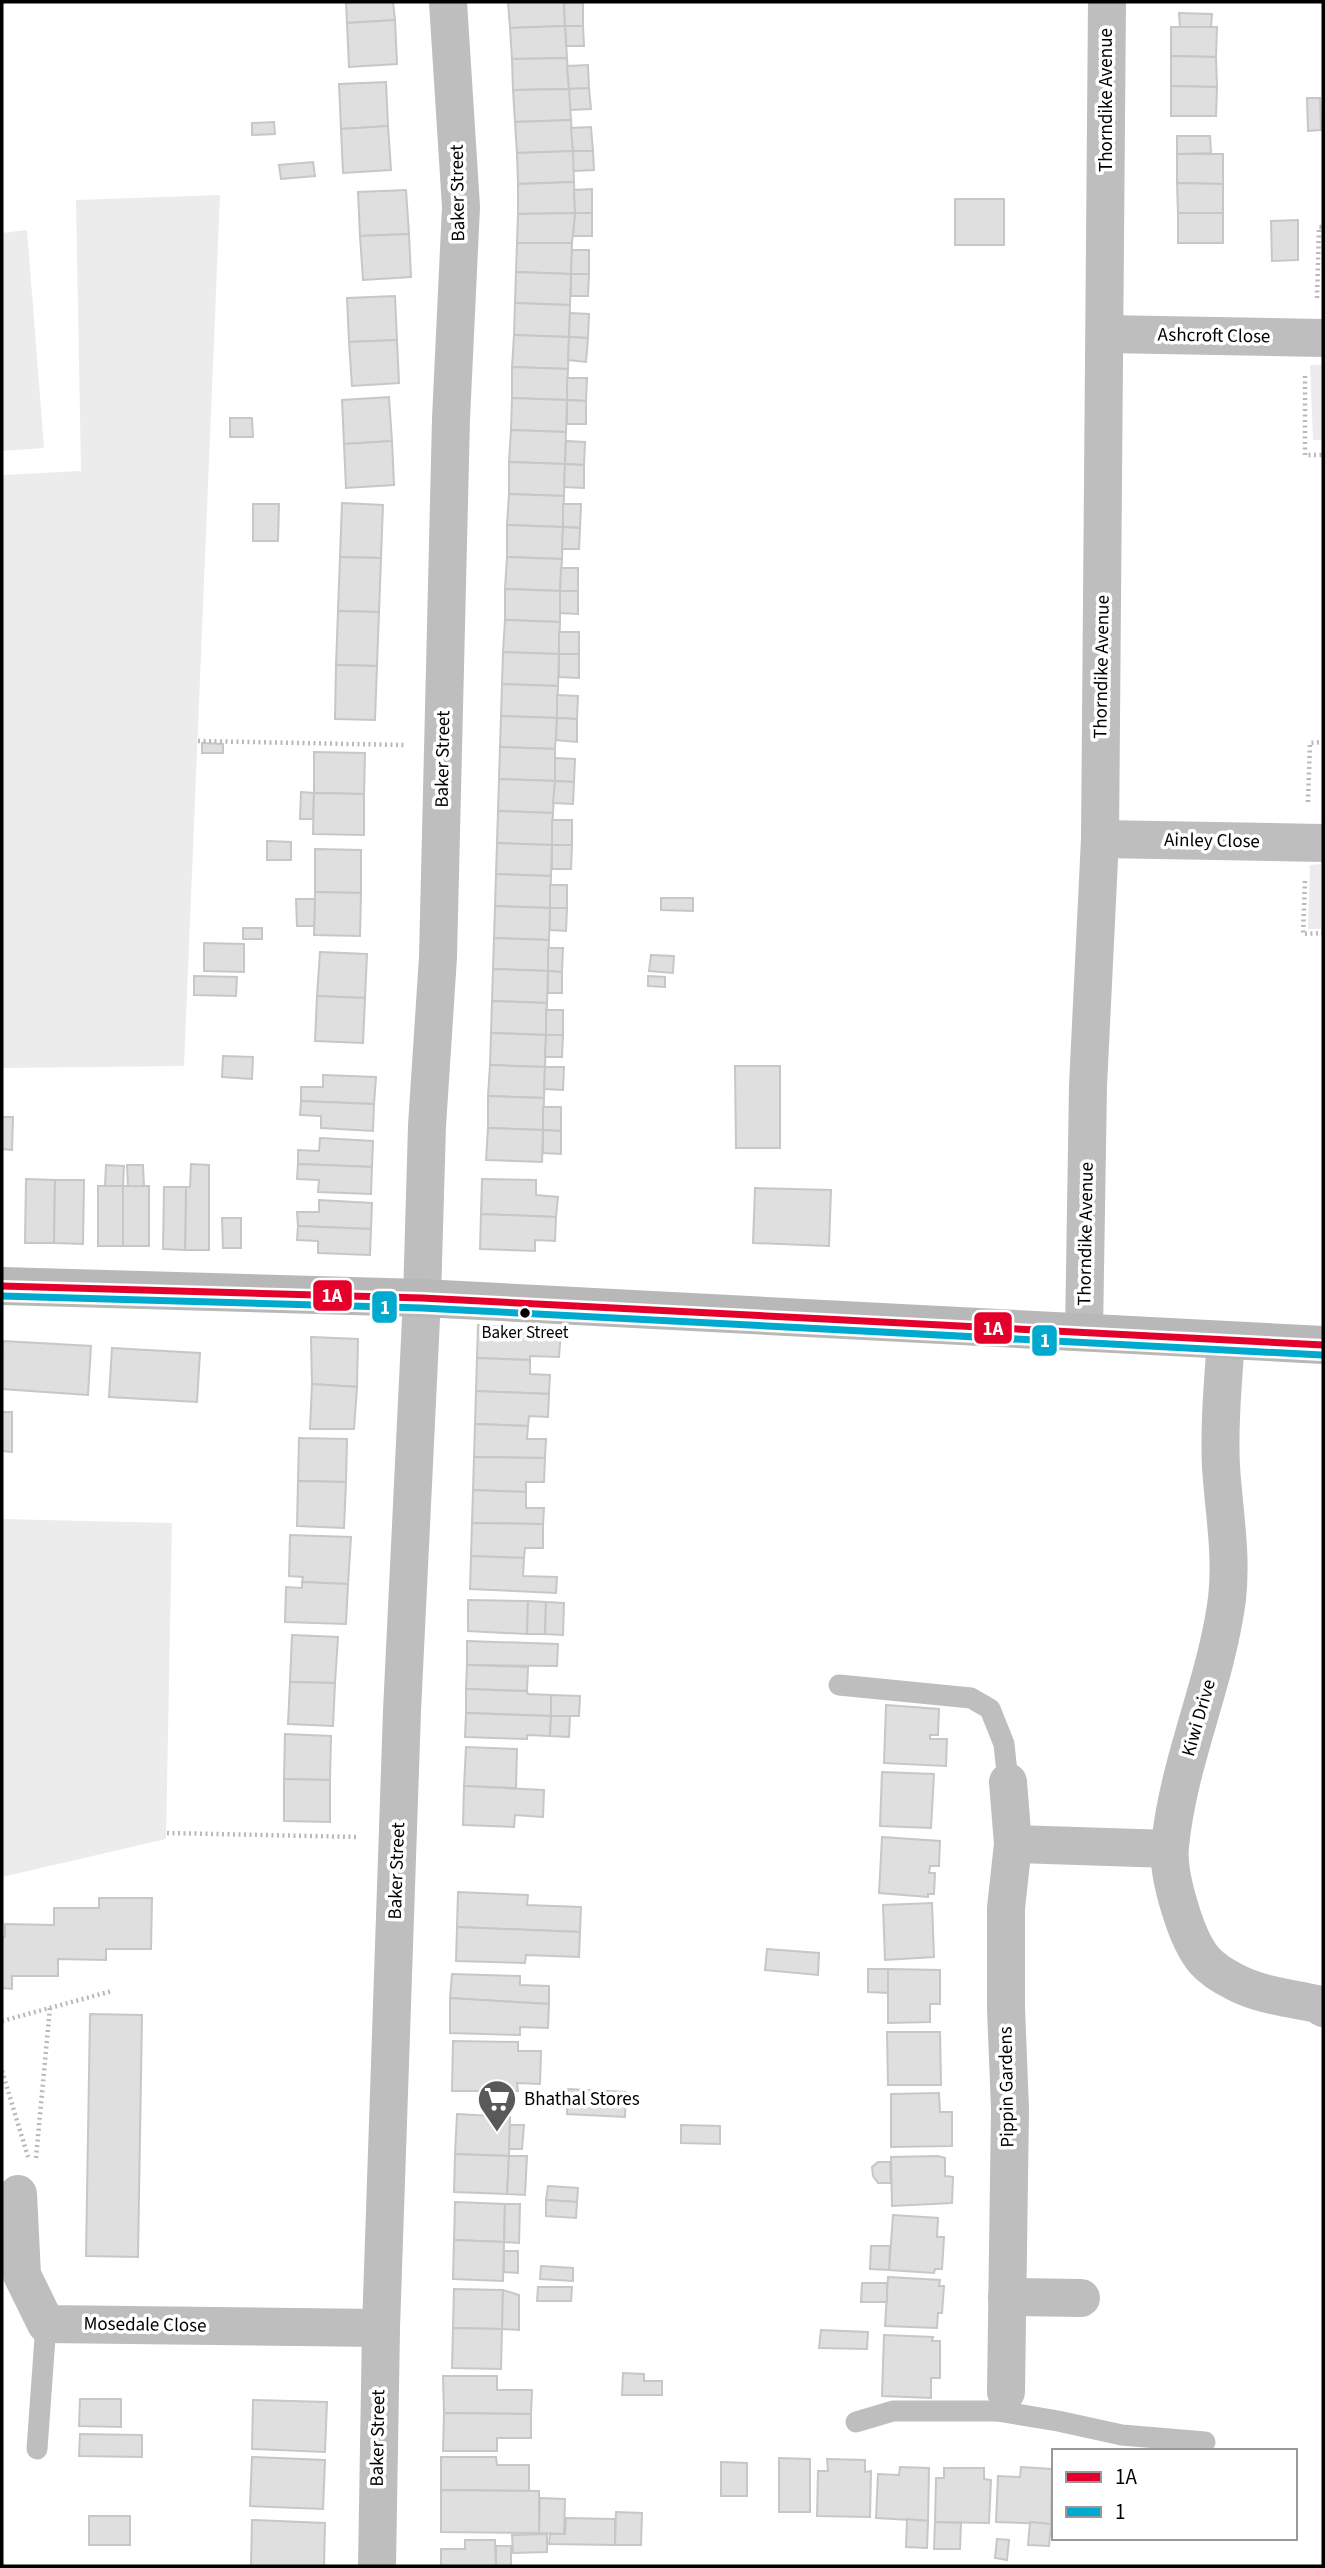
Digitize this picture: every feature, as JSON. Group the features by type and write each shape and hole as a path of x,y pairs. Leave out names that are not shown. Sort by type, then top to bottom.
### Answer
{"street":[{"name":"Baker Street","path":"377,2566 381,2328 398,1838 427,1126 439,957 451,419 461,207 448,2"},
{"name":"Thorndike Avenue","path":"1084,1332 1088,1086 1100,839 1107,2"},
{"name":"Ashcroft Close","path":"1105,334 1314,338"},
{"name":"Ainley Close","path":"1100,839 1315,843"},
{"path":"2,1286 422,1298 1323,1345"},
{"name":"Kiwi Drive","path":"1226,1340 1221,1466 1229,1562 1227,1598 1209,1685 1186,1762 1170,1849 1173,1885 1183,1917 1204,1960 1219,1972 1247,1987 1317,2004 1323,2008"},
{"name":"Pippin Gardens","path":"1002,2402 1007,2297 1010,2109 1006,1920 1013,1844 1008,1782"},
{"path":"1013,1844 1170,1849"},
{"path":"28,2174 22,2276 46,2324"},
{"path":"1007,2297 1081,2298"},
{"name":"Mosedale Close","path":"46,2324 381,2328"}],"lane":[{"path":"839,1685 971,1698 990,1709 1004,1744 1008,1782"},
{"path":"37,2449 46,2324"},
{"path":"856,2422 893,2411 1002,2402 1058,2421 1122,2435 1205,2442"}],"path":[{"path":"1323,227 1319,227 1317,325 1305,455 1323,454"},
{"path":"198,741 443,746"},
{"path":"1323,742 1310,743 1315,843 1303,934 1323,933"},
{"path":"167,1833 398,1838"},
{"path":"2,2021 112,1991"},
{"path":"28,2174 50,2007"},
{"path":"2,2071 28,2174"}],"shaded area":[{"path":"220,195 184,1066 2,1068 2,475 81,471 76,200"},
{"path":"27,230 44,448 2,451 2,233"},
{"path":"1310,365 1323,365 1323,440 1313,440"},
{"path":"1323,864 1323,929 1308,929 1310,865"},
{"path":"2,1519 172,1523 166,1839 2,1877"}],"building":[{"path":"346,2 393,2 395,20 347,23"},
{"path":"508,2 564,2 565,26 510,28"},
{"path":"583,2 583,26 565,26 564,3"},
{"path":"1179,13 1212,14 1211,27 1180,27"},
{"path":"395,20 397,64 349,67 347,23"},
{"path":"565,26 583,26 584,46 566,46"},
{"path":"565,26 567,58 512,59 510,28"},
{"path":"1171,27 1217,27 1216,57 1171,56"},
{"path":"1171,56 1216,57 1217,87 1171,86"},
{"path":"567,58 569,89 513,90 512,59"},
{"path":"588,65 589,88 569,89 567,66"},
{"path":"386,82 388,126 341,129 339,84"},
{"path":"1171,86 1217,87 1216,116 1171,116"},
{"path":"589,88 591,109 569,110 569,89"},
{"path":"569,89 571,120 515,122 513,90"},
{"path":"1307,98 1320,98 1321,130 1308,131"},
{"path":"571,120 573,151 517,153 515,122"},
{"path":"274,122 275,134 252,135 252,123"},
{"path":"388,126 391,170 343,173 341,129"},
{"path":"591,127 593,151 573,151 571,128"},
{"path":"1177,136 1210,136 1211,153 1177,154"},
{"path":"573,151 593,151 594,170 573,171"},
{"path":"573,151 574,182 518,184 517,153"},
{"path":"1177,154 1223,154 1223,184 1177,183"},
{"path":"313,162 315,176 281,179 279,165"},
{"path":"574,182 575,213 518,214 518,184"},
{"path":"1177,183 1223,184 1223,213 1178,213"},
{"path":"592,189 592,213 575,213 574,190"},
{"path":"406,190 409,234 360,236 358,192"},
{"path":"955,199 1004,199 1004,245 955,245"},
{"path":"575,213 592,213 592,236 573,236"},
{"path":"575,213 572,243 517,243 518,214"},
{"path":"1178,213 1223,213 1223,243 1178,243"},
{"path":"1298,220 1298,260 1272,261 1271,221"},
{"path":"409,234 411,277 363,280 360,236"},
{"path":"517,243 572,243 571,274 516,272"},
{"path":"572,250 589,250 589,274 571,274"},
{"path":"516,272 571,274 570,305 515,303"},
{"path":"571,274 589,274 588,296 571,296"},
{"path":"395,296 397,340 349,342 347,298"},
{"path":"515,303 570,305 569,337 514,335"},
{"path":"570,313 589,314 588,338 569,337"},
{"path":"514,335 569,337 568,369 512,367"},
{"path":"569,337 588,338 586,362 568,360"},
{"path":"397,340 399,383 352,386 349,342"},
{"path":"512,367 568,369 567,400 512,398"},
{"path":"567,378 587,378 586,401 567,400"},
{"path":"389,397 392,441 344,444 342,400"},
{"path":"512,398 567,400 566,432 511,430"},
{"path":"567,400 586,401 586,424 567,424"},
{"path":"230,418 252,418 253,437 230,437"},
{"path":"511,430 566,432 565,464 509,462"},
{"path":"392,441 394,485 346,488 344,444"},
{"path":"566,441 585,442 584,465 565,464"},
{"path":"509,462 565,464 564,496 509,494"},
{"path":"565,464 584,465 584,488 564,487"},
{"path":"509,494 564,496 563,527 507,525"},
{"path":"342,503 383,505 381,558 340,557"},
{"path":"253,504 279,504 278,541 253,541"},
{"path":"563,504 581,504 580,528 563,527"},
{"path":"507,525 563,527 562,559 507,557"},
{"path":"563,527 580,528 579,549 562,549"},
{"path":"340,557 381,558 379,612 338,611"},
{"path":"507,557 562,559 560,591 505,589"},
{"path":"561,568 578,568 578,591 560,591"},
{"path":"505,589 560,591 560,622 505,620"},
{"path":"560,591 578,591 578,614 560,613"},
{"path":"338,611 379,612 377,666 336,665"},
{"path":"505,620 560,622 559,654 503,652"},
{"path":"559,632 579,632 579,654 559,654"},
{"path":"503,652 559,654 558,686 502,684"},
{"path":"559,654 579,654 579,678 559,677"},
{"path":"336,665 377,666 375,720 335,719"},
{"path":"502,684 558,686 557,718 501,716"},
{"path":"557,695 578,696 577,719 557,718"},
{"path":"501,716 557,718 555,749 500,747"},
{"path":"557,718 577,719 577,742 556,740"},
{"path":"202,743 223,744 223,753 202,753"},
{"path":"500,747 555,749 555,781 499,779"},
{"path":"314,752 365,753 364,794 314,793"},
{"path":"555,758 575,759 574,782 555,781"},
{"path":"499,779 555,781 553,813 498,811"},
{"path":"555,781 574,782 573,804 553,803"},
{"path":"301,792 314,793 313,819 300,819"},
{"path":"314,793 364,794 364,835 313,834"},
{"path":"498,811 553,813 552,845 497,843"},
{"path":"552,820 572,820 572,845 552,845"},
{"path":"267,841 291,842 291,860 267,860"},
{"path":"497,843 552,845 551,876 496,874"},
{"path":"552,845 572,845 571,869 552,869"},
{"path":"315,849 361,850 361,893 315,892"},
{"path":"496,874 551,876 550,908 495,906"},
{"path":"550,885 567,885 567,908 550,908"},
{"path":"315,892 361,893 360,936 314,935"},
{"path":"661,898 693,898 693,911 661,910"},
{"path":"296,899 315,899 314,926 297,926"},
{"path":"495,906 550,908 549,940 494,938"},
{"path":"550,908 567,908 566,931 550,930"},
{"path":"243,928 262,928 262,939 243,939"},
{"path":"494,938 549,940 548,971 493,969"},
{"path":"204,943 244,944 244,972 204,971"},
{"path":"548,948 563,948 562,972 548,971"},
{"path":"320,952 367,954 365,998 317,996"},
{"path":"651,955 674,956 673,973 649,971"},
{"path":"493,969 548,971 547,1003 492,1001"},
{"path":"548,971 562,972 562,993 548,993"},
{"path":"194,976 237,977 236,996 194,995"},
{"path":"648,976 665,977 665,987 648,986"},
{"path":"317,996 365,998 363,1043 315,1041"},
{"path":"492,1001 547,1003 546,1035 491,1033"},
{"path":"546,1010 563,1010 563,1035 546,1035"},
{"path":"491,1033 546,1035 545,1067 490,1065"},
{"path":"546,1035 563,1035 562,1057 545,1057"},
{"path":"223,1056 253,1057 252,1079 222,1077"},
{"path":"490,1065 545,1067 544,1098 488,1096"},
{"path":"735,1066 780,1066 780,1148 736,1148"},
{"path":"545,1067 564,1067 563,1090 544,1089"},
{"path":"323,1075 376,1077 374,1104 301,1101 301,1087 323,1087"},
{"path":"488,1096 544,1098 543,1130 488,1128"},
{"path":"301,1101 374,1104 373,1131 321,1128 321,1116 300,1115"},
{"path":"543,1107 561,1107 561,1131 543,1130"},
{"path":"2,1117 13,1117 12,1150 2,1149"},
{"path":"488,1128 543,1130 542,1162 486,1160"},
{"path":"543,1130 561,1131 561,1154 543,1153"},
{"path":"320,1138 373,1141 372,1167 298,1164 298,1150 319,1151"},
{"path":"191,1164 209,1165 209,1250 185,1250 186,1187 190,1187"},
{"path":"298,1164 372,1167 371,1194 318,1192 319,1180 297,1179"},
{"path":"106,1165 124,1166 123,1186 105,1186"},
{"path":"127,1165 143,1165 144,1186 128,1186"},
{"path":"26,1179 55,1180 54,1243 25,1243"},
{"path":"482,1179 536,1180 536,1195 558,1197 556,1217 481,1214"},
{"path":"55,1180 84,1180 83,1244 54,1243"},
{"path":"98,1186 123,1186 123,1246 98,1246"},
{"path":"123,1186 149,1186 149,1246 123,1246"},
{"path":"164,1187 186,1187 185,1250 163,1249"},
{"path":"755,1188 831,1190 829,1246 753,1243"},
{"path":"319,1200 372,1203 371,1229 298,1226 297,1212 319,1212"},
{"path":"481,1214 556,1217 555,1241 535,1240 535,1251 480,1249"},
{"path":"222,1218 241,1218 241,1248 223,1248"},
{"path":"298,1226 371,1229 370,1255 318,1253 318,1241 297,1240"},
{"path":"478,1325 561,1331 559,1357 530,1356 530,1360 477,1358"},
{"path":"311,1337 358,1339 357,1387 312,1384"},
{"path":"3,1341 91,1346 88,1395 2,1389"},
{"path":"112,1348 200,1353 197,1402 109,1397"},
{"path":"477,1358 530,1360 530,1374 550,1375 549,1394 476,1391"},
{"path":"312,1384 357,1387 354,1429 310,1429"},
{"path":"476,1391 549,1394 548,1417 529,1416 528,1426 475,1424"},
{"path":"2,1412 12,1412 12,1452 2,1451"},
{"path":"475,1424 528,1426 527,1439 546,1439 545,1458 474,1457"},
{"path":"299,1438 347,1439 346,1482 298,1481"},
{"path":"474,1457 545,1458 544,1482 526,1482 526,1492 473,1490"},
{"path":"298,1481 346,1482 344,1528 297,1526"},
{"path":"473,1490 526,1492 526,1508 544,1508 543,1524 472,1523"},
{"path":"472,1523 543,1524 543,1548 525,1548 524,1558 471,1556"},
{"path":"290,1535 351,1537 348,1584 302,1582 303,1577 289,1576"},
{"path":"471,1556 524,1558 523,1576 557,1577 556,1593 470,1589"},
{"path":"302,1582 348,1584 346,1624 285,1622 286,1587 302,1588"},
{"path":"468,1600 528,1601 527,1634 468,1631"},
{"path":"528,1601 546,1602 545,1634 527,1634"},
{"path":"546,1602 564,1603 563,1635 545,1634"},
{"path":"292,1635 338,1637 335,1683 290,1682"},
{"path":"467,1641 558,1644 557,1666 467,1665"},
{"path":"467,1665 528,1667 527,1691 466,1689"},
{"path":"290,1682 335,1683 333,1726 288,1724"},
{"path":"466,1689 527,1691 528,1694 551,1695 551,1716 466,1713"},
{"path":"551,1695 580,1696 579,1716 551,1716"},
{"path":"886,1705 939,1709 938,1735 930,1735 930,1739 947,1739 946,1766 884,1763"},
{"path":"466,1713 551,1716 550,1736 527,1735 527,1739 465,1737"},
{"path":"551,1716 570,1716 569,1737 550,1736"},
{"path":"285,1734 331,1736 330,1780 284,1779"},
{"path":"466,1747 517,1749 516,1788 464,1786"},
{"path":"882,1772 934,1774 931,1828 880,1826"},
{"path":"284,1779 330,1780 330,1822 284,1821"},
{"path":"464,1786 544,1790 543,1817 515,1815 514,1827 463,1825"},
{"path":"882,1837 940,1841 939,1866 930,1866 929,1873 935,1873 934,1894 928,1894 928,1897 879,1893"},
{"path":"458,1892 528,1895 527,1905 581,1907 580,1932 457,1927"},
{"path":"99,1898 152,1898 151,1949 106,1949 106,1960 58,1959 58,1976 12,1976 12,1989 2,1988 2,1937 5,1937 5,1924 54,1925 54,1908 99,1908"},
{"path":"932,1903 934,1957 885,1960 883,1905"},
{"path":"457,1927 580,1932 579,1957 526,1955 525,1963 456,1961"},
{"path":"767,1949 819,1953 818,1975 765,1970"},
{"path":"868,1969 888,1969 888,1993 868,1992"},
{"path":"888,1969 940,1970 940,2004 930,2004 930,2022 888,2023"},
{"path":"452,1974 520,1976 520,1985 549,1986 549,2004 450,1998"},
{"path":"450,1998 549,2004 548,2028 520,2027 520,2035 450,2033"},
{"path":"90,2014 142,2015 138,2257 86,2256"},
{"path":"887,2032 940,2032 941,2085 888,2085"},
{"path":"453,2041 518,2042 518,2051 541,2051 540,2084 517,2083 518,2091 452,2091"},
{"path":"568,2089 626,2092 625,2117 567,2114"},
{"path":"939,2093 940,2112 952,2112 952,2146 891,2147 891,2094"},
{"path":"457,2114 510,2117 509,2156 455,2154"},
{"path":"510,2125 524,2125 522,2149 509,2149"},
{"path":"681,2125 720,2126 720,2144 681,2143"},
{"path":"455,2154 509,2156 507,2194 454,2192"},
{"path":"509,2156 527,2156 525,2195 507,2194"},
{"path":"891,2157 945,2158 945,2176 953,2177 952,2203 892,2206"},
{"path":"878,2162 890,2162 891,2183 878,2183 873,2176 872,2167"},
{"path":"548,2186 578,2188 577,2202 546,2200"},
{"path":"546,2200 577,2202 576,2218 546,2216"},
{"path":"455,2202 505,2204 504,2242 454,2240"},
{"path":"505,2204 520,2204 519,2243 504,2242"},
{"path":"893,2215 938,2218 937,2237 944,2237 942,2269 935,2269 934,2273 889,2270"},
{"path":"454,2240 504,2242 503,2281 453,2279"},
{"path":"871,2246 890,2246 889,2270 870,2269"},
{"path":"504,2251 518,2251 518,2273 504,2272"},
{"path":"541,2266 573,2268 573,2281 540,2279"},
{"path":"888,2277 940,2280 939,2286 944,2286 942,2313 938,2313 937,2328 885,2326"},
{"path":"862,2283 887,2283 887,2302 861,2302"},
{"path":"538,2287 572,2287 571,2301 537,2301"},
{"path":"454,2289 503,2290 502,2329 453,2328"},
{"path":"503,2290 519,2295 519,2330 502,2329"},
{"path":"453,2328 502,2329 501,2369 452,2368"},
{"path":"821,2330 868,2332 867,2349 819,2348"},
{"path":"884,2335 933,2337 932,2341 940,2341 940,2378 931,2378 931,2398 882,2396"},
{"path":"623,2373 644,2374 644,2381 662,2381 662,2395 622,2395"},
{"path":"443,2376 497,2376 497,2390 532,2390 531,2414 444,2413"},
{"path":"80,2399 121,2399 121,2427 79,2426"},
{"path":"253,2400 327,2402 325,2452 252,2449"},
{"path":"444,2413 531,2414 531,2438 497,2438 497,2451 443,2451"},
{"path":"80,2434 142,2435 142,2457 79,2456"},
{"path":"252,2457 325,2460 323,2509 250,2506"},
{"path":"441,2457 496,2457 497,2465 529,2465 529,2491 441,2490"},
{"path":"779,2458 810,2459 810,2512 779,2512"},
{"path":"827,2459 865,2460 865,2472 871,2471 870,2517 817,2516 818,2471 828,2471"},
{"path":"721,2462 747,2463 747,2496 721,2496"},
{"path":"900,2467 929,2468 928,2521 876,2518 878,2474 899,2475"},
{"path":"1021,2467 1052,2469 1051,2524 996,2522 998,2476 1020,2477"},
{"path":"944,2468 984,2468 984,2479 991,2480 989,2523 935,2522 936,2478 944,2478"},
{"path":"441,2490 539,2491 539,2533 441,2532"},
{"path":"540,2498 565,2499 564,2534 539,2533"},
{"path":"616,2512 642,2513 641,2545 615,2545"},
{"path":"89,2516 130,2516 130,2545 89,2545"},
{"path":"566,2518 615,2519 615,2545 549,2544 550,2534 565,2534"},
{"path":"907,2519 928,2521 927,2548 906,2547"},
{"path":"252,2520 325,2523 324,2566 251,2566"},
{"path":"935,2522 961,2523 960,2549 934,2549"},
{"path":"1030,2522 1051,2524 1049,2546 1028,2545"},
{"path":"547,2534 547,2552 513,2553 512,2535"},
{"path":"997,2539 1009,2540 1007,2560 995,2558"},
{"path":"465,2540 495,2540 496,2566 441,2566 441,2549 465,2549"},
{"path":"496,2546 511,2546 511,2566 496,2566"}],"transit line":[{"name":"1A","path":"2,1286 422,1298 1323,1345"},
{"name":"1","path":"2,1296 422,1308 1322,1355"}],"place":[{"name":"Baker Street","path":"525,1313"},
{"name":"Bhathal Stores","path":"497,2133"}]}
